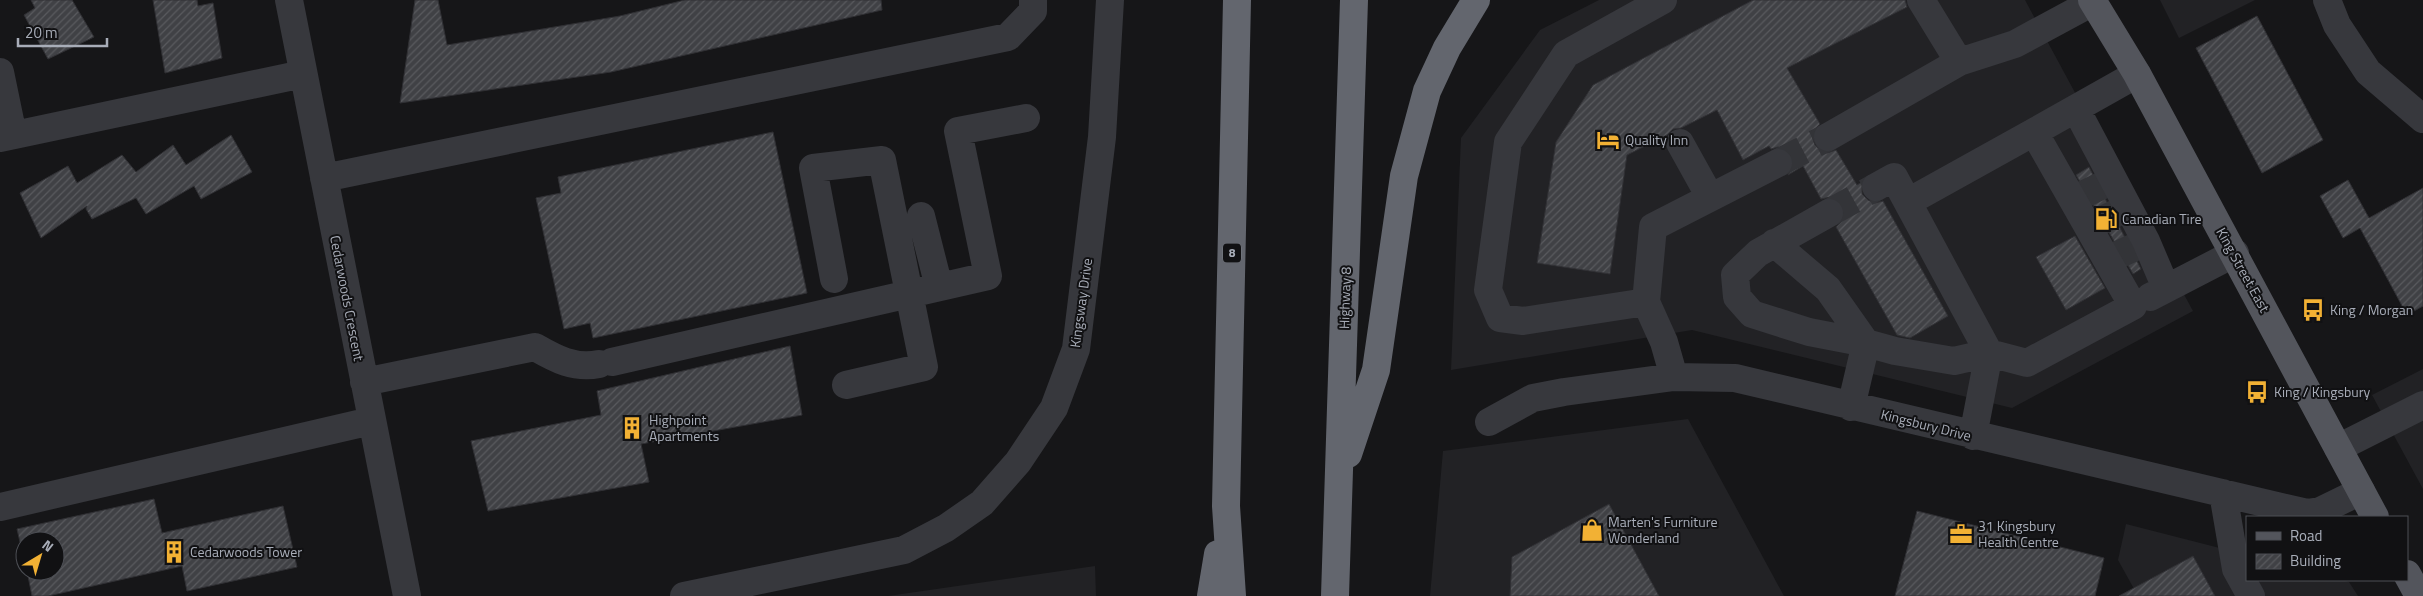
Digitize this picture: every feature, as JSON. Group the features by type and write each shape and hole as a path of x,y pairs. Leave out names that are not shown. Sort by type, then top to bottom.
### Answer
{"highway":[{"name":"8","path":"1232,596 1226,506 1237,0"},
{"name":"Highway 8","path":"1335,596 1354,0"},
{"path":"1339,480 1376,370 1404,176 1427,92 1447,48 1476,0"},
{"path":"1211,596 1226,506"}],"main road":[{"name":"King Street East","path":"2092,1 2137,74 2374,516"},
{"path":"2408,576 2419,596"}],"street":[{"name":"Cedarwoods Crescent","path":"289,0 407,596"},
{"path":"324,178 1008,37 1033,12 1033,0"},
{"name":"Kingsway Drive","path":"684,596 792,585 904,550 946,528 982,502 1018,462 1054,408 1076,349 1102,137 1110,0"},
{"path":"1646,302 1523,321 1500,318 1488,290 1508,142 1566,54 1663,0"},
{"path":"1921,0 1959,62"},
{"path":"2327,0 2337,25 2368,72 2423,119"},
{"path":"1828,137 1959,62 2015,44 2092,1"},
{"path":"0,72 7,136 303,74"},
{"path":"1908,202 2137,74"},
{"path":"2076,109 2108,183 2166,288"},
{"path":"364,382 535,347 562,362 585,367 988,276 958,132 1026,118"},
{"path":"2034,132 2091,226 2133,306"},
{"path":"1680,143 1710,197"},
{"path":"834,279 813,168 882,160 924,367 846,385"},
{"path":"1674,377 1664,342 1646,302 1653,227 1778,163"},
{"path":"1885,182 1908,202 1989,353 1973,436"},
{"path":"1829,213 1774,242 1758,253 1735,275 1738,297 1752,314 1809,332 1866,343 1895,352 1954,361 1989,353 2026,363 2166,288 2235,254"},
{"path":"921,216 939,287"},
{"path":"1774,242 1828,289 1866,343 1850,406"},
{"name":"Kingsbury Drive","path":"1490,422 1533,398 1674,377 1735,378 1973,436 2307,513 2320,511 2361,491"},
{"path":"2338,448 2423,405"},
{"path":"0,507 371,420"},
{"path":"2223,493 2236,569 2251,596"}],"shaded area":[{"path":"1599,0 2025,0 2193,311 2012,408 1692,330 1451,370 1461,138 1540,30"},
{"path":"2160,0 2255,0 2179,38"},
{"path":"2423,369 2423,489 2372,395"},
{"path":"1688,419 1784,596 1430,596 1443,451"},
{"path":"2126,524 2246,555 2246,581 2346,581 2349,582 2358,596 2138,596 2118,560"},
{"path":"1095,566 1096,596 888,596"}],"building":[{"path":"31,0 72,0 94,37 48,59 24,15 35,8"},
{"path":"153,0 197,0 198,6 213,3 222,58 165,73"},
{"path":"415,0 438,0 447,45 620,16 685,0 881,0 882,10 611,72 400,103"},
{"name":"Quality Inn","path":"1753,0 1905,0 1907,7 1787,68 1820,124 1812,136 1815,145 1827,153 1836,150 1857,185 1862,182 1862,194 1868,200 1875,203 1883,201 1948,316 1910,338 1897,335 1836,227 1842,221 1845,214 1842,205 1830,197 1821,199 1803,166 1788,175 1794,163 1792,155 1786,150 1778,147 1771,149 1769,146 1743,160 1717,110 1681,128 1673,129 1667,135 1627,155 1610,274 1537,263 1556,142 1593,85"},
{"path":"2257,16 2323,140 2262,173 2196,48"},
{"path":"773,132 807,293 593,338 590,323 564,329 536,198 561,193 558,177"},
{"path":"231,135 252,172 201,199 194,186 146,214 136,198 92,219 86,209 87,206 41,238 20,193 68,166 77,183 122,155 136,172 173,145 186,165"},
{"path":"2089,167 2141,269 2133,274 2076,175"},
{"path":"2348,180 2369,218 2423,188 2423,306 2407,315 2360,228 2343,238 2320,196"},
{"path":"2075,236 2105,288 2066,310 2036,257"},
{"name":"Highpoint Apartments","path":"790,346 802,415 641,444 649,482 488,511 471,441 601,415 597,391"},
{"name":"Cedarwoods Tower","path":"154,499 162,533 283,506 297,567 187,591 182,566 48,596 32,596 29,581 65,581 65,531 17,531 17,529"},
{"name":"Marten's Furniture Wonderland","path":"1609,504 1659,596 1510,596 1512,557"},
{"name":"31 Kingsbury Health Centre","path":"1917,511 2104,558 2095,596 1895,596"},
{"path":"2193,556 2215,596 2119,596"}],"tunnel":[{"path":"1778,163 1828,137"},
{"path":"2078,197 2103,185"},
{"path":"1829,213 1876,187"},
{"path":"2093,225 2118,212"},
{"path":"2111,258 2137,246"}],"place":[{"name":"Quality Inn","path":"1608,140"},
{"name":"Canadian Tire","path":"2106,219"},
{"name":"King / Morgan","path":"2313,310"},
{"name":"King / Kingsbury","path":"2257,392"},
{"name":"Highpoint Apartments","path":"632,428"},
{"name":"Marten's Furniture Wonderland","path":"1592,530"},
{"name":"31 Kingsbury Health Centre","path":"1961,534"},
{"name":"Cedarwoods Tower","path":"174,552"}]}
